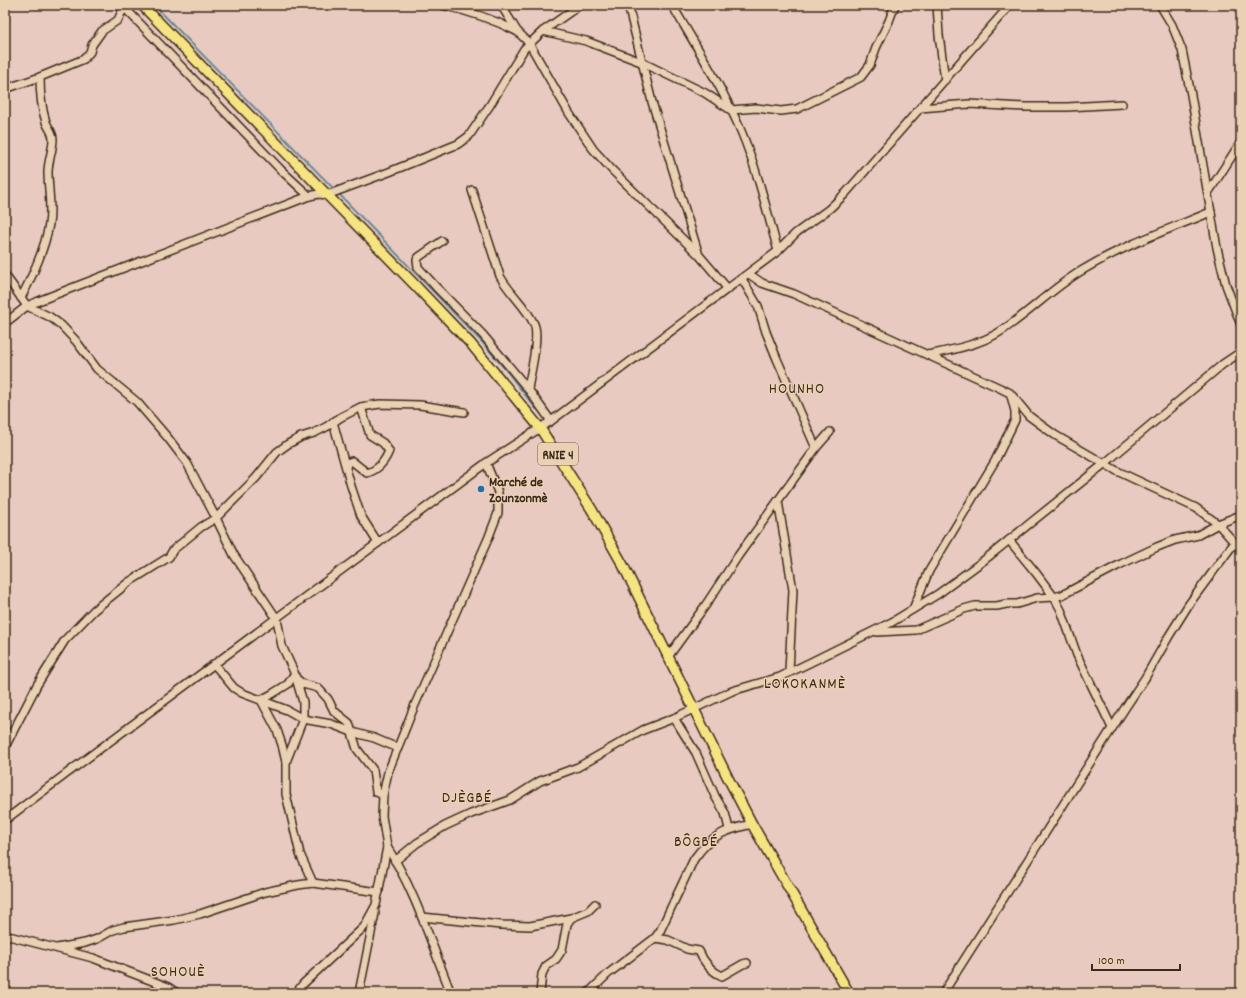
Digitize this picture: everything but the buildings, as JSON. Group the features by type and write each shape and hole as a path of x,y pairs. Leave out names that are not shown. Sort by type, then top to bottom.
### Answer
{"main road":[{"name":"RNIE 4","path":"142,5 413,283 478,339 540,428 604,530 752,824 849,993"}],"street":[{"path":"442,5 463,10 517,31"},
{"path":"501,5 517,31 529,43 565,107 594,149 612,170 699,255 728,289"},
{"path":"6,321 27,306 308,196 319,194 327,195 458,144 469,136 480,121 521,53 529,43 543,31 580,5"},
{"path":"628,5 652,102 699,255"},
{"path":"672,5 731,110 741,132 778,251"},
{"path":"543,31 586,41 641,62 705,93 731,110 756,108 780,111 790,110 861,77 870,65 895,5"},
{"path":"937,5 945,80"},
{"path":"5,820 86,758 486,464 551,422 778,251 796,233 829,209 845,194 1010,5"},
{"path":"1160,5 1172,25 1182,50 1217,248 1226,285 1241,325"},
{"path":"5,88 40,77 84,59 90,52 92,45 102,30 118,20 123,6 275,165 308,196"},
{"path":"21,298 30,282 40,255 49,223 50,194 48,173 53,138 46,124 42,107 40,77"},
{"path":"920,108 969,104 1039,107 1122,104"},
{"path":"1208,193 1241,142"},
{"path":"472,190 500,276 505,286 536,328 536,344 528,389"},
{"path":"928,355 966,345 997,333 1085,268 1136,243 1211,212"},
{"path":"442,241 416,260 418,267 478,339 528,389 551,422"},
{"path":"749,274 762,283 794,294 1002,389 1010,394 1033,420 1055,435 1104,464 1145,485 1196,508 1218,524 1241,550"},
{"path":"5,275 27,306 50,317 61,325 76,341 97,369 149,415 187,463 234,555 277,619 282,646 296,679 303,702 303,719 286,762"},
{"path":"742,279 758,306 766,332 777,359 816,448"},
{"path":"395,861 417,843 445,826 471,814 510,800 540,781 564,774 643,730 732,692 789,672 874,632 938,594 983,561 1104,464 1217,369 1241,352"},
{"path":"912,609 929,571 995,461 1015,420 1015,411 1010,394"},
{"path":"5,747 37,685 65,640 98,607 129,582 169,557 173,550 201,526 216,518 256,478 277,452 288,444 301,437 314,433 360,407 380,404 420,405 464,412"},
{"path":"346,466 352,460 367,472 373,472 386,460 389,451 383,444 370,435 360,407"},
{"path":"333,422 361,516 378,544"},
{"path":"668,658 738,556 816,448 830,432"},
{"path":"359,993 387,847 382,816 383,795 388,772 498,513 498,492 486,464"},
{"path":"778,501 793,590 789,672"},
{"path":"874,632 916,630 964,609 975,606 1017,604 1037,598 1062,595 1157,547 1175,540 1198,536 1218,524 1241,515"},
{"path":"1009,540 1054,597 1067,625 1077,655 1112,728"},
{"path":"943,993 1145,678 1189,604 1234,542"},
{"path":"214,664 234,688 242,693 287,710 303,719 331,724 374,738 398,748"},
{"path":"261,700 288,684 293,676 303,684 318,688 328,699 334,711 349,723 357,749 373,770 376,792 383,795"},
{"path":"261,700 277,730 282,745 286,762 286,794 300,854 313,883"},
{"path":"331,724 334,711"},
{"path":"674,718 696,753 715,796 725,813 729,829"},
{"path":"588,993 609,973 655,938 664,923 694,859 704,846 729,829 752,824"},
{"path":"387,847 422,917 451,993"},
{"path":"57,948 86,943 124,927 168,921 200,914 265,892 298,885 313,883 378,892"},
{"path":"422,917 501,925 530,926 571,918 588,911 595,904"},
{"path":"296,993 303,984 364,927 376,906"},
{"path":"540,993 542,974 546,966 556,959 562,950 567,924 571,918"},
{"path":"5,935 93,958 168,987 177,993"},
{"path":"655,938 668,940 687,949 699,951 703,960 709,967 715,973 722,976 747,963"}],"waterway":[{"path":"154,5 335,190"},
{"path":"338,193 482,342 536,409"}],"place":[{"name":"Marché de Zounzonmè","path":"481,489"}],"district":[{"name":"HOUNHO","path":"797,387"},
{"name":"LOKOKANMÈ","path":"805,682"},
{"name":"DJÈGBÉ","path":"467,796"},
{"name":"BÔGBÉ","path":"696,840"},
{"name":"SOHOUÈ","path":"178,970"}]}
